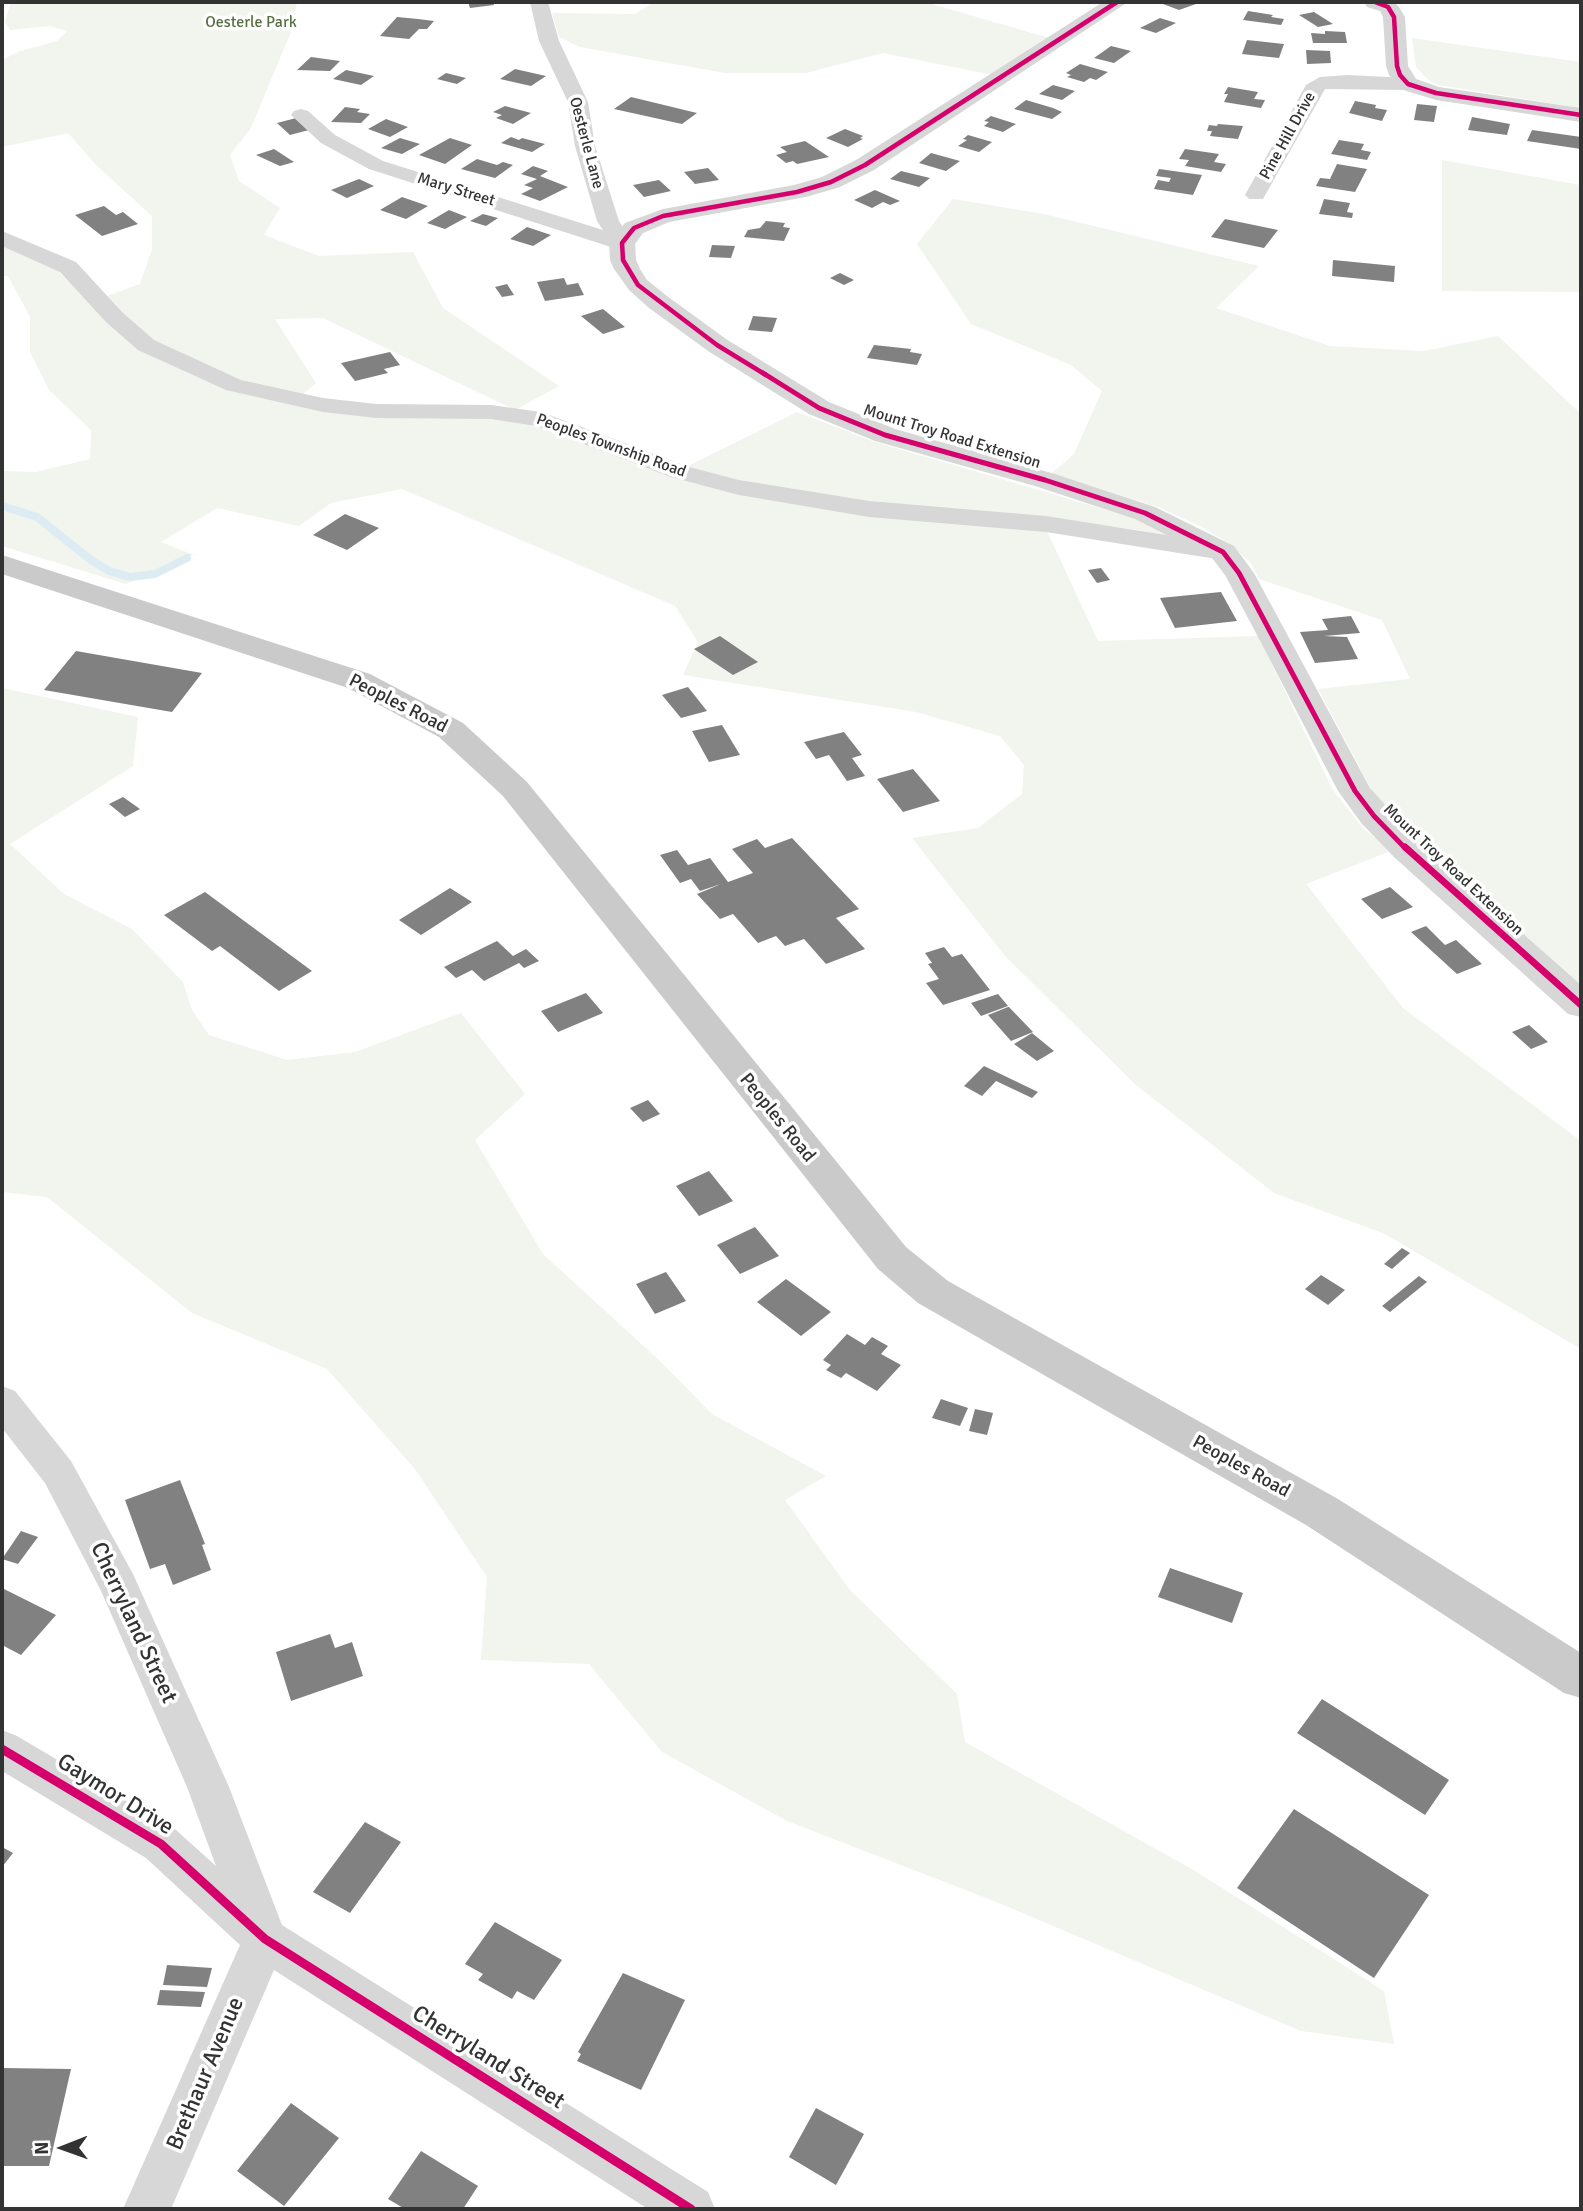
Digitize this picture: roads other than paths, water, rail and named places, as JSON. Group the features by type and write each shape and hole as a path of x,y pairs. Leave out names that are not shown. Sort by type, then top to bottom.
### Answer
{"main road":[{"name":"Peoples Road","path":"2,564 359,681 451,730 515,789 860,1221 892,1258 912,1275 933,1292 975,1317 1322,1512 1581,1678"}],"street":[{"name":"Oesterle Lane","path":"539,2 549,41 578,102 585,146 608,221 622,243"},
{"path":"622,243 634,228 663,216 797,192 831,182 911,136 1118,2"},
{"path":"1376,2 1388,7 1394,17 1398,66 1400,75 1408,84 1436,93 1581,116"},
{"name":"Pine Hill Drive","path":"1256,195 1313,89 1320,83 1348,81 1408,84"},
{"name":"Mary Street","path":"300,115 328,139 376,165 622,243"},
{"name":"Peoples Township Road","path":"2,237 68,267 114,317 146,345 234,385 309,402 364,410 491,412 541,419 680,472 803,499 869,509 1057,525 1223,552"},
{"name":"Mount Troy Road Extension","path":"622,243 623,260 627,269 638,285 658,302 717,345 819,408 886,435 1045,480 1145,513 1223,552 1239,573 1354,791 1406,849 1581,1005"},
{"name":"Cherryland Street","path":"2,1401 58,1472 119,1586 208,1787 265,1939 691,2209"},
{"name":"Gaymor Drive","path":"2,1749 162,1844 265,1939"},
{"name":"Brethaur Avenue","path":"147,2209 265,1939"}],"waterway":[{"path":"2,506 37,517 91,560 109,571 130,577 155,574 187,558"}],"park label":[{"name":"Oesterle Park","path":"251,23"}]}
